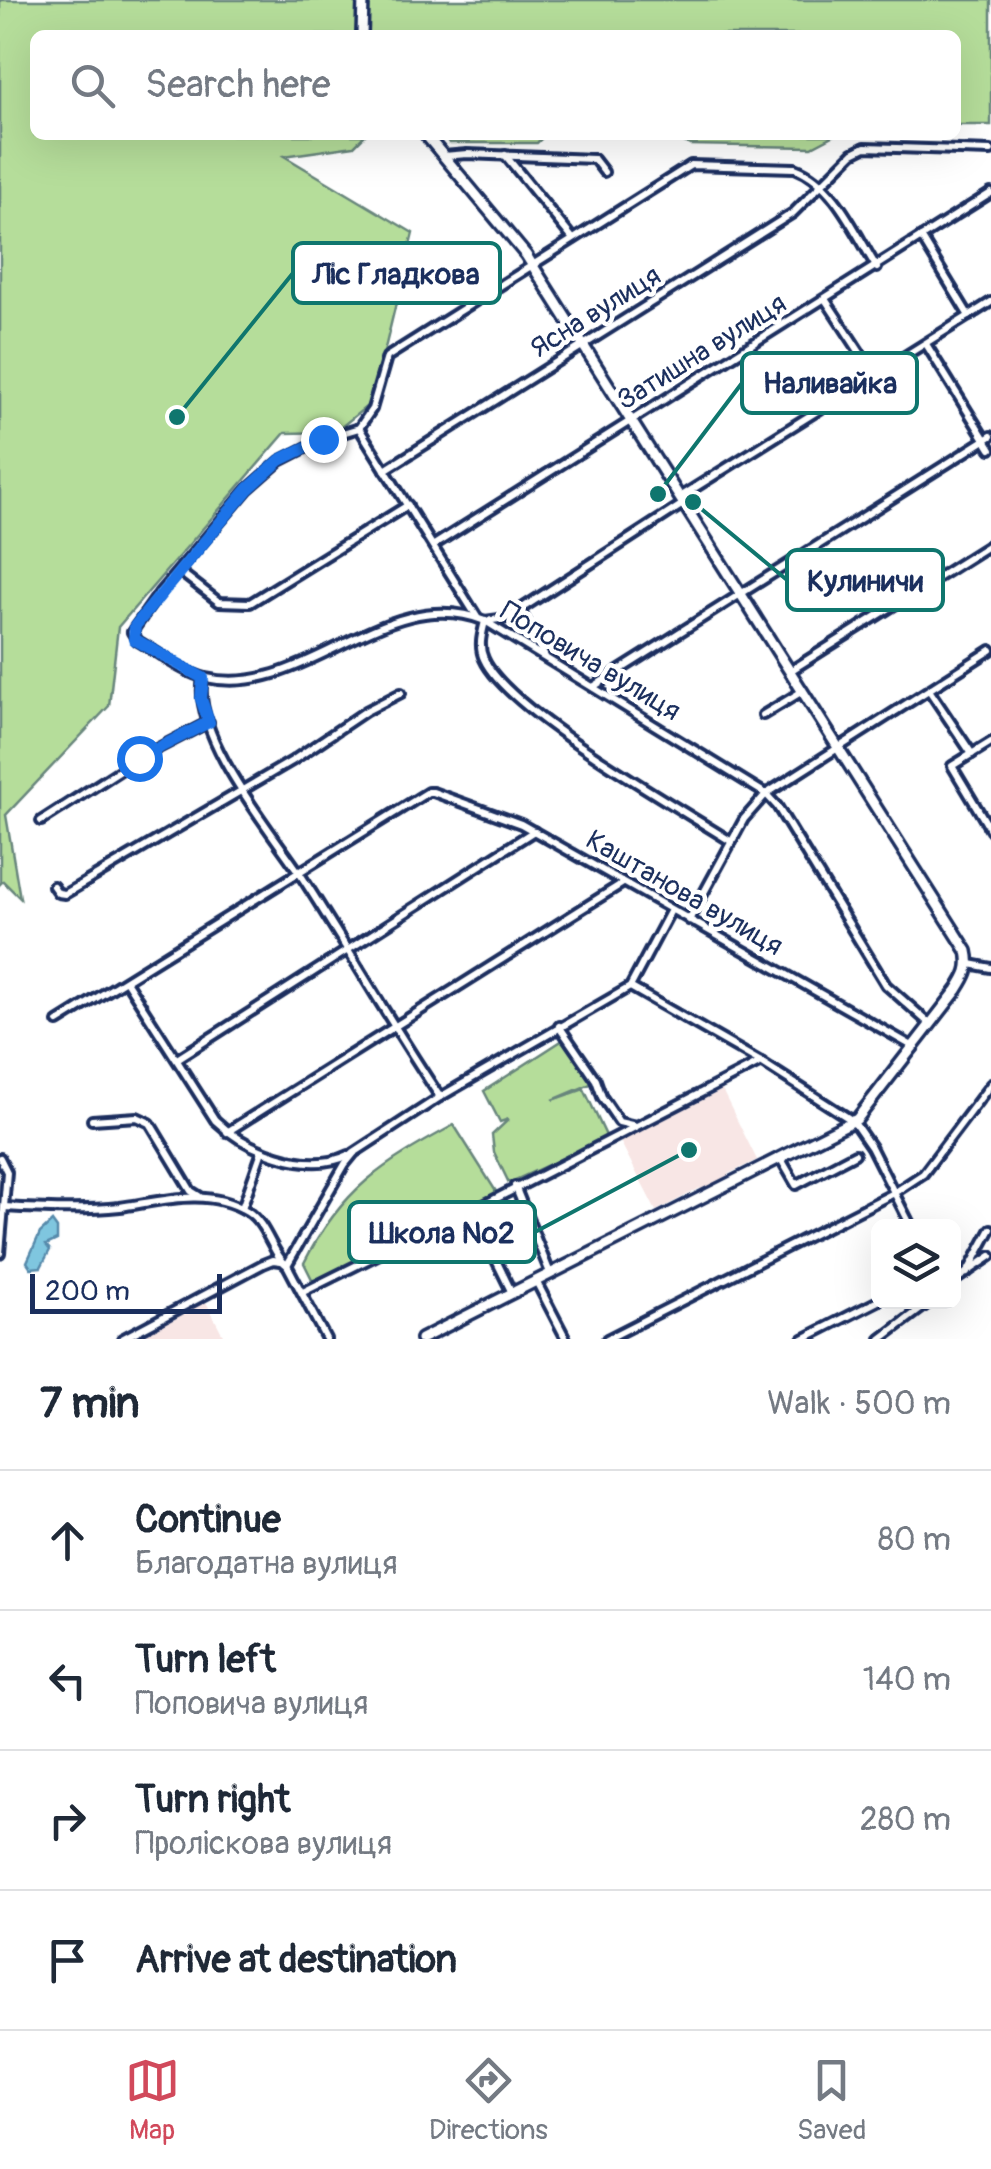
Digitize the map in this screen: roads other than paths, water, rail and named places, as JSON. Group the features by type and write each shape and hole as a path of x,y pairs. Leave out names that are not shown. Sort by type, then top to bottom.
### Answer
{"street":[{"path":"362,30 363,0"},
{"path":"422,1339 853,1122 967,976 970,964 967,951 532,265 430,140"},
{"name":"Ясна вулиця","path":"385,470 793,213 853,153 866,147 991,150"},
{"path":"444,156 594,159 604,172"},
{"path":"505,156 573,239"},
{"path":"408,505 250,603 219,602 180,571 248,489 280,460 323,439 359,428 372,410 386,356 691,165 796,168 811,174 824,184 876,268"},
{"name":"Затишна вулиця","path":"434,546 991,193"},
{"path":"921,238 969,316"},
{"path":"825,299 874,374"},
{"path":"482,620 507,618 520,610 874,374 991,302"},
{"path":"926,344 988,438 991,449"},
{"path":"359,428 482,620 482,655 509,691 540,717 732,842"},
{"path":"593,687 988,438"},
{"path":"789,672 991,544"},
{"name":"Поповича вулиця","path":"180,571 135,626 134,639 203,678 236,681 267,677 326,653 368,629 406,618 468,614 766,794"},
{"path":"520,610 546,658"},
{"path":"690,920 744,819 766,794 991,650"},
{"path":"203,678 201,699 240,790 299,874 440,1097"},
{"path":"929,690 972,754"},
{"path":"763,715 801,692"},
{"path":"53,886 58,894 65,894 401,693"},
{"path":"42,820 139,758 209,722"},
{"path":"991,742 952,766 991,830"},
{"name":"Каштанова вулиця","path":"299,874 428,792 521,824 914,1047"},
{"path":"766,794 886,985 930,1024"},
{"path":"177,1059 534,831"},
{"path":"58,1022 299,874"},
{"path":"228,1132 623,883"},
{"path":"126,981 215,1120 228,1132 262,1151 311,1162 338,1161 630,987 671,910"},
{"path":"970,964 991,968"},
{"path":"630,987 761,1062 853,1122 871,1147 908,1219"},
{"path":"560,1026 619,1122 638,1126"},
{"path":"303,1292 462,1212 472,1211 761,1062"},
{"path":"607,1339 894,1194 924,1174 991,1084"},
{"path":"92,1120 137,1116 150,1124 191,1190 201,1197"},
{"path":"242,1208 262,1151"},
{"path":"284,1263 354,1153"},
{"path":"781,1159 796,1185 855,1154"},
{"path":"0,1158 7,1172 0,1254"},
{"path":"516,1186 550,1274"},
{"path":"4,1207 119,1207 159,1198 201,1197 242,1208 253,1215 277,1248 326,1339"},
{"path":"472,1211 512,1293"},
{"path":"967,1272 991,1229"},
{"path":"961,1277 991,1256"},
{"path":"122,1339 263,1264 273,1260 284,1263"},
{"path":"536,1281 566,1339"},
{"path":"803,1339 871,1305"},
{"path":"881,1339 921,1309"}],"water":[{"path":"52,1222 57,1240 46,1245 50,1250 41,1267 31,1268 27,1262 40,1233"}],"place":[{"name":"Ліс Гладкова","path":"177,417"},
{"name":"Наливайка","path":"658,494"},
{"name":"Кулиничи","path":"693,502"},
{"name":"Школа №2","path":"689,1150"}]}
